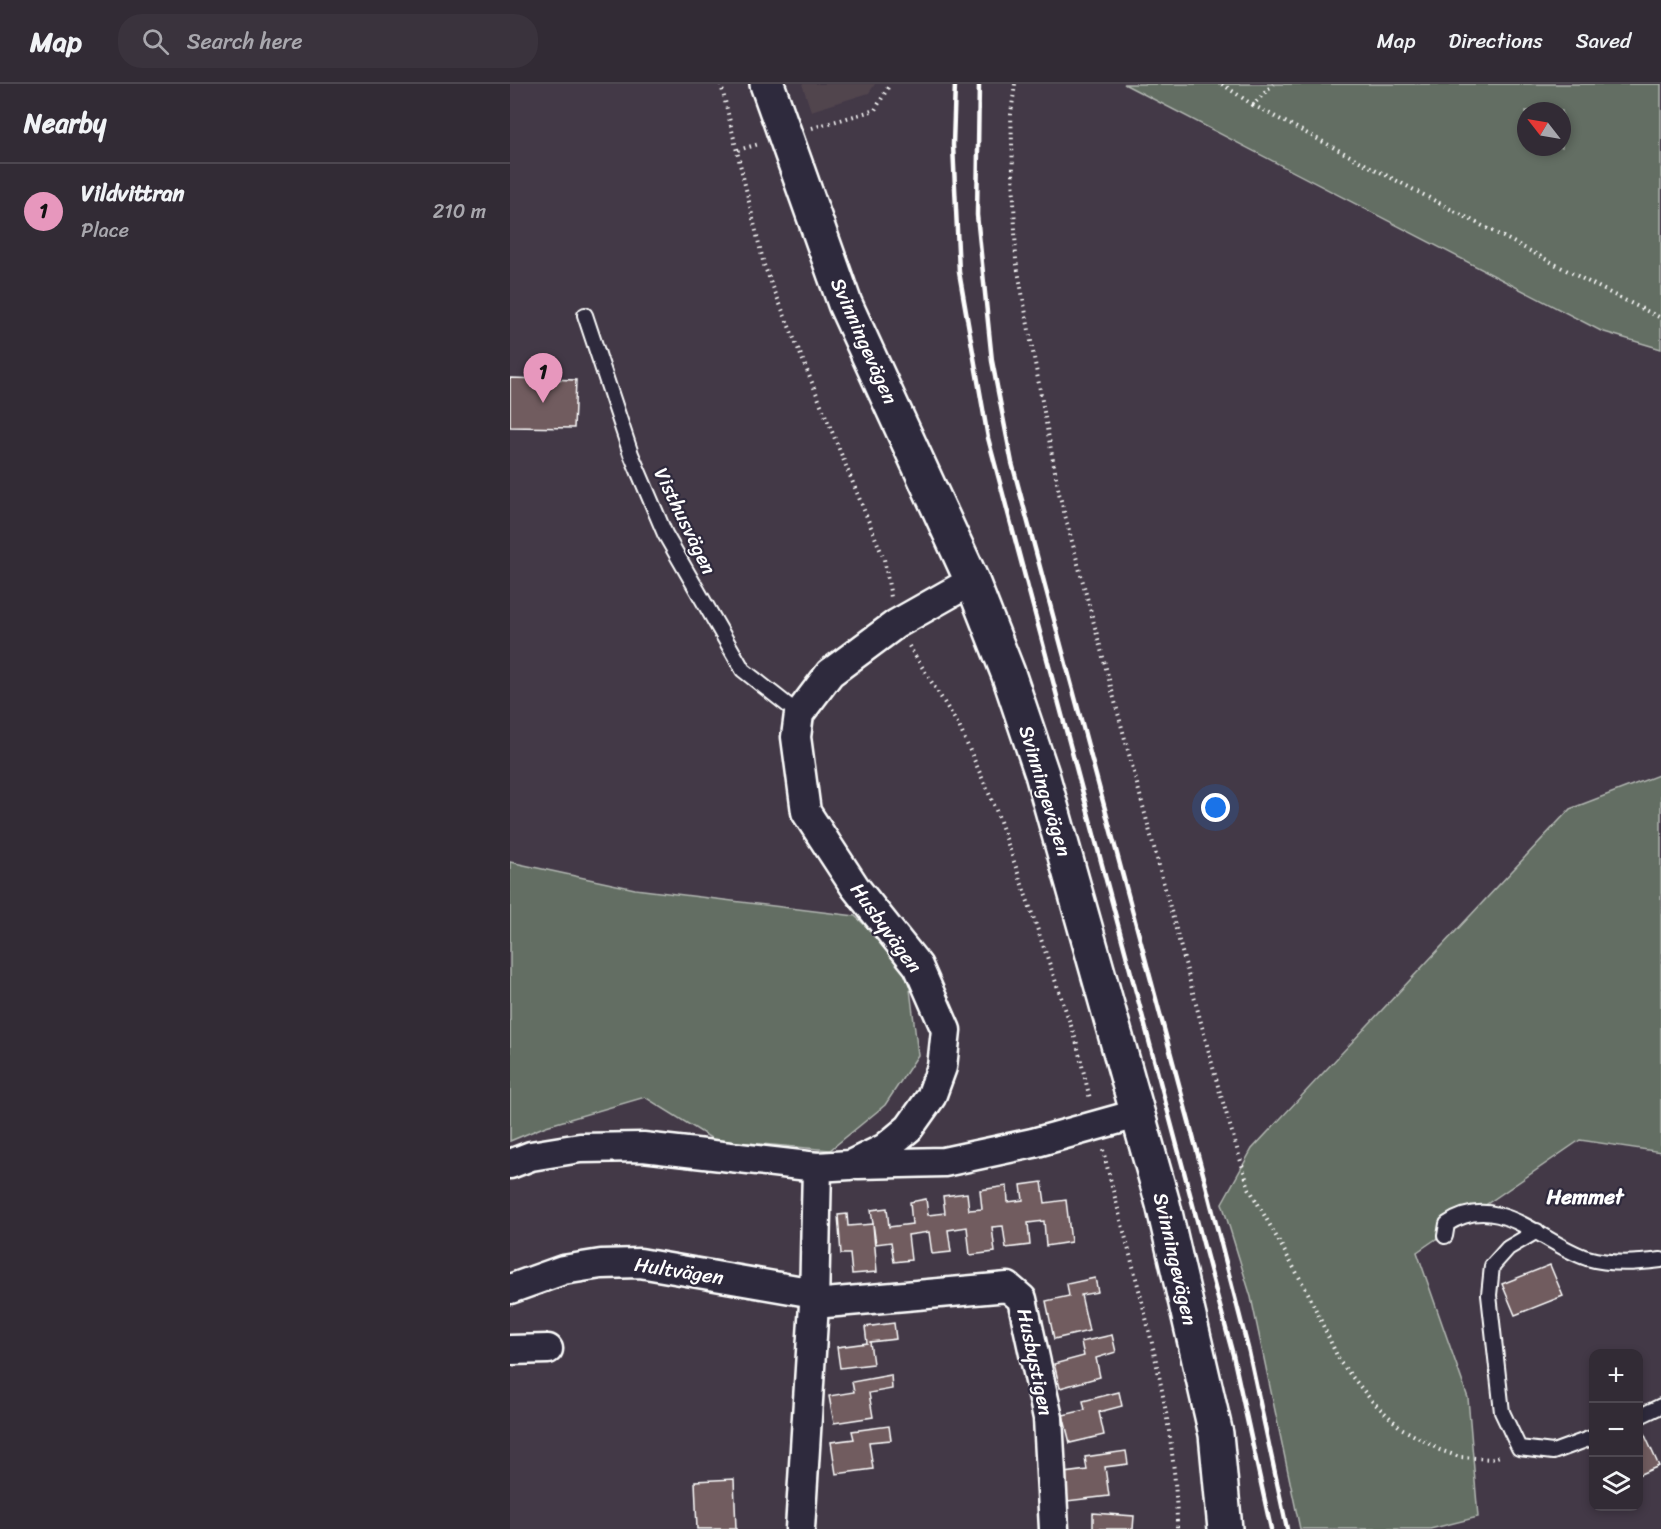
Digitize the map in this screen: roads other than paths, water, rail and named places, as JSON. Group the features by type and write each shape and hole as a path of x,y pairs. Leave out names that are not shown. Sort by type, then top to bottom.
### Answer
{"main road":[{"name":"Svinningevägen","path":"767,84 845,304 972,581 1008,673 1042,774 1163,1204 1216,1434 1225,1529"}],"street":[{"path":"799,714 830,673 896,624 972,581"},
{"name":"Husbyvägen","path":"510,1164 531,1156 580,1148 643,1147 817,1167 850,1165 885,1148 909,1128 931,1097 942,1067 946,1030 918,966 855,887 806,812 796,737 799,714"},
{"path":"850,1165 944,1162 1097,1127 1137,1114"},
{"path":"800,1529 814,1298 817,1167"},
{"name":"Hultvägen","path":"510,1289 563,1270 602,1264 640,1263 814,1298"},
{"name":"Husbystigen","path":"814,1298 1008,1287 1022,1299 1048,1418 1054,1529"},
{"path":"510,1350 548,1349"}],"lane":[{"name":"Visthusvägen","path":"585,315 631,454 665,534 743,670 799,714"},
{"path":"1445,1236 1447,1224 1462,1214 1505,1215 1587,1258 1628,1264 1661,1260"},
{"path":"1537,1231 1508,1248 1492,1266 1489,1295 1502,1412 1519,1448 1553,1452 1589,1438"},
{"path":"1643,1415 1661,1406"}],"railway":[{"path":"955,84 953,145 959,272 988,438 1233,1355 1271,1529"},
{"path":"979,84 977,215 992,361 1012,463 1206,1185 1249,1352 1287,1529"}],"place":[{"name":"Vildvittran","path":"543,403"}],"district":[{"name":"Hemmet","path":"1585,1197"}]}
